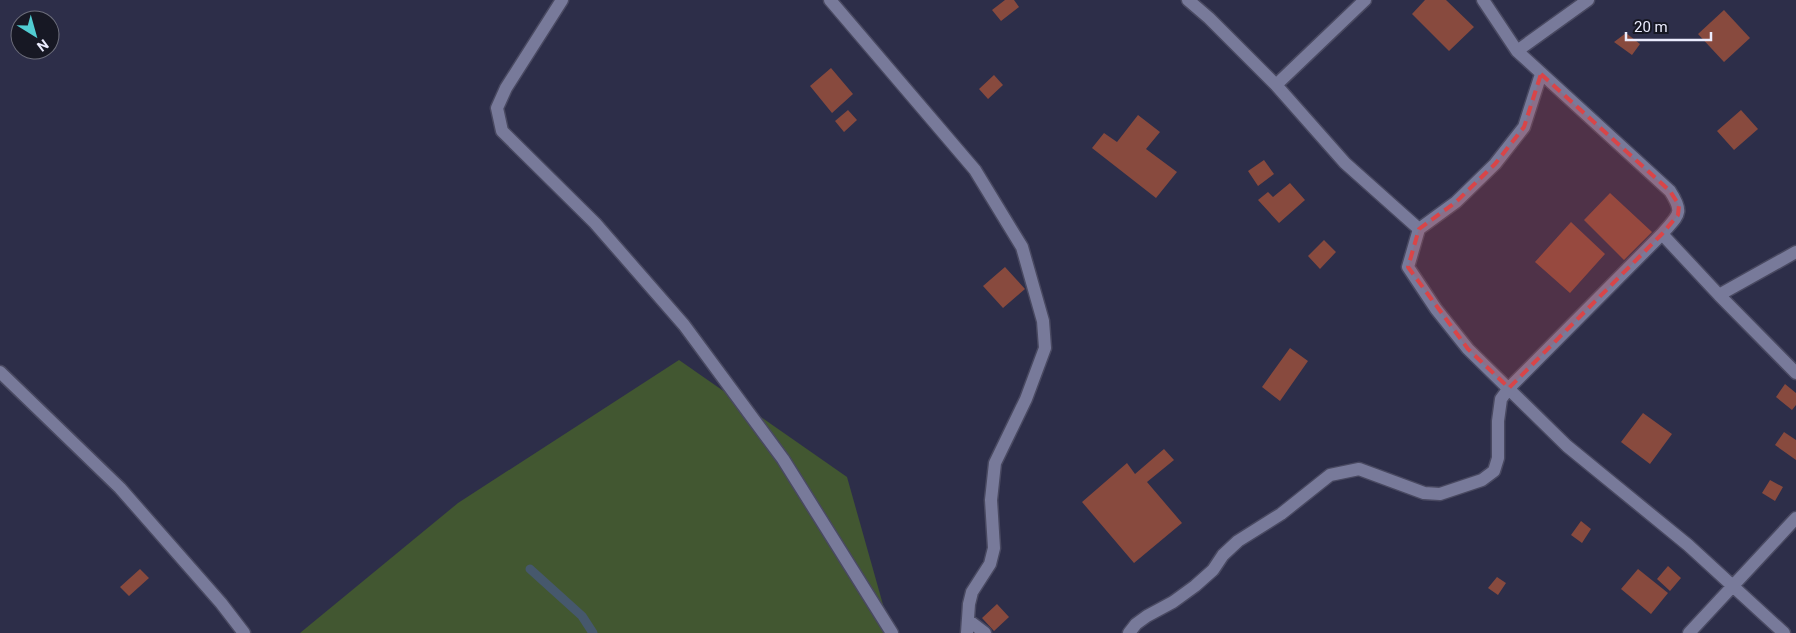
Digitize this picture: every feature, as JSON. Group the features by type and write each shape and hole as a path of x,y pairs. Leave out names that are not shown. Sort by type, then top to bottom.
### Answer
{"street":[{"path":"562,0 506,88 500,101 497,108 502,131 595,223 684,325 783,460 892,633"},
{"path":"830,0 975,170 1022,247 1043,321 1045,348 1026,399 995,463 991,500 994,548 990,564 972,592 967,627 985,633"},
{"path":"1188,0 1209,18 1276,85 1346,164 1419,229"},
{"path":"1276,85 1365,0"},
{"path":"1130,633 1136,624 1147,616 1173,602 1195,586 1213,570 1223,555 1238,541 1281,514 1330,475 1359,469 1424,493 1440,494 1482,480 1494,471 1498,458 1498,421 1501,400 1509,388 1662,234 1678,215 1679,205 1670,191 1518,51 1483,0"},
{"path":"1518,51 1588,0"},
{"path":"1541,74 1524,127 1501,156 1456,202 1419,229 1408,267 1436,309 1463,342 1567,446 1681,539 1784,633"},
{"path":"1662,234 1796,373"},
{"path":"1719,295 1796,252"},
{"path":"0,372 120,488 221,603 244,633"},
{"path":"1688,633 1796,518"}],"highlighted area":[{"path":"1541,74 1670,191 1679,205 1678,215 1662,234 1509,388 1468,349 1408,267 1419,229 1456,202 1495,164 1524,127"}],"green space":[{"path":"679,360 847,477 891,633 300,633 458,503"}],"building":[{"path":"1005,0 1014,0 1019,7 1001,21 992,10"},
{"path":"1425,0 1446,0 1474,27 1449,51 1412,14"},
{"path":"1724,10 1750,38 1724,62 1698,34"},
{"path":"1626,33 1640,44 1632,55 1614,42"},
{"path":"831,68 853,94 832,113 810,86"},
{"path":"994,75 1003,85 988,99 979,89"},
{"path":"848,110 857,120 844,132 835,121"},
{"path":"1741,110 1758,129 1734,150 1717,131"},
{"path":"1138,115 1160,132 1146,149 1177,172 1156,198 1092,148 1104,133 1117,142"},
{"path":"1264,160 1274,174 1258,186 1248,171"},
{"path":"1290,183 1305,200 1279,223 1258,200 1268,192 1273,197"},
{"path":"1610,193 1652,232 1624,260 1584,220"},
{"path":"1571,222 1605,254 1570,293 1535,262"},
{"path":"1324,240 1336,252 1320,269 1308,256"},
{"path":"1005,267 1025,289 1003,308 983,286"},
{"path":"1290,348 1308,361 1280,401 1262,387"},
{"path":"1785,384 1796,393 1796,405 1792,410 1776,397"},
{"path":"1643,413 1672,434 1650,464 1621,442"},
{"path":"1784,432 1796,440 1796,460 1775,445"},
{"path":"1164,449 1174,460 1147,482 1182,523 1134,563 1082,502 1127,463 1135,474"},
{"path":"1770,480 1783,487 1775,501 1762,493"},
{"path":"1581,521 1591,529 1582,543 1571,535"},
{"path":"1668,566 1681,578 1670,591 1657,579"},
{"path":"140,569 149,578 129,596 120,587"},
{"path":"1638,569 1668,593 1651,614 1621,589"},
{"path":"1497,577 1506,583 1498,595 1488,588"},
{"path":"997,604 1009,617 994,631 982,618"}],"waterway":[{"path":"530,569 582,616 593,633"}]}
